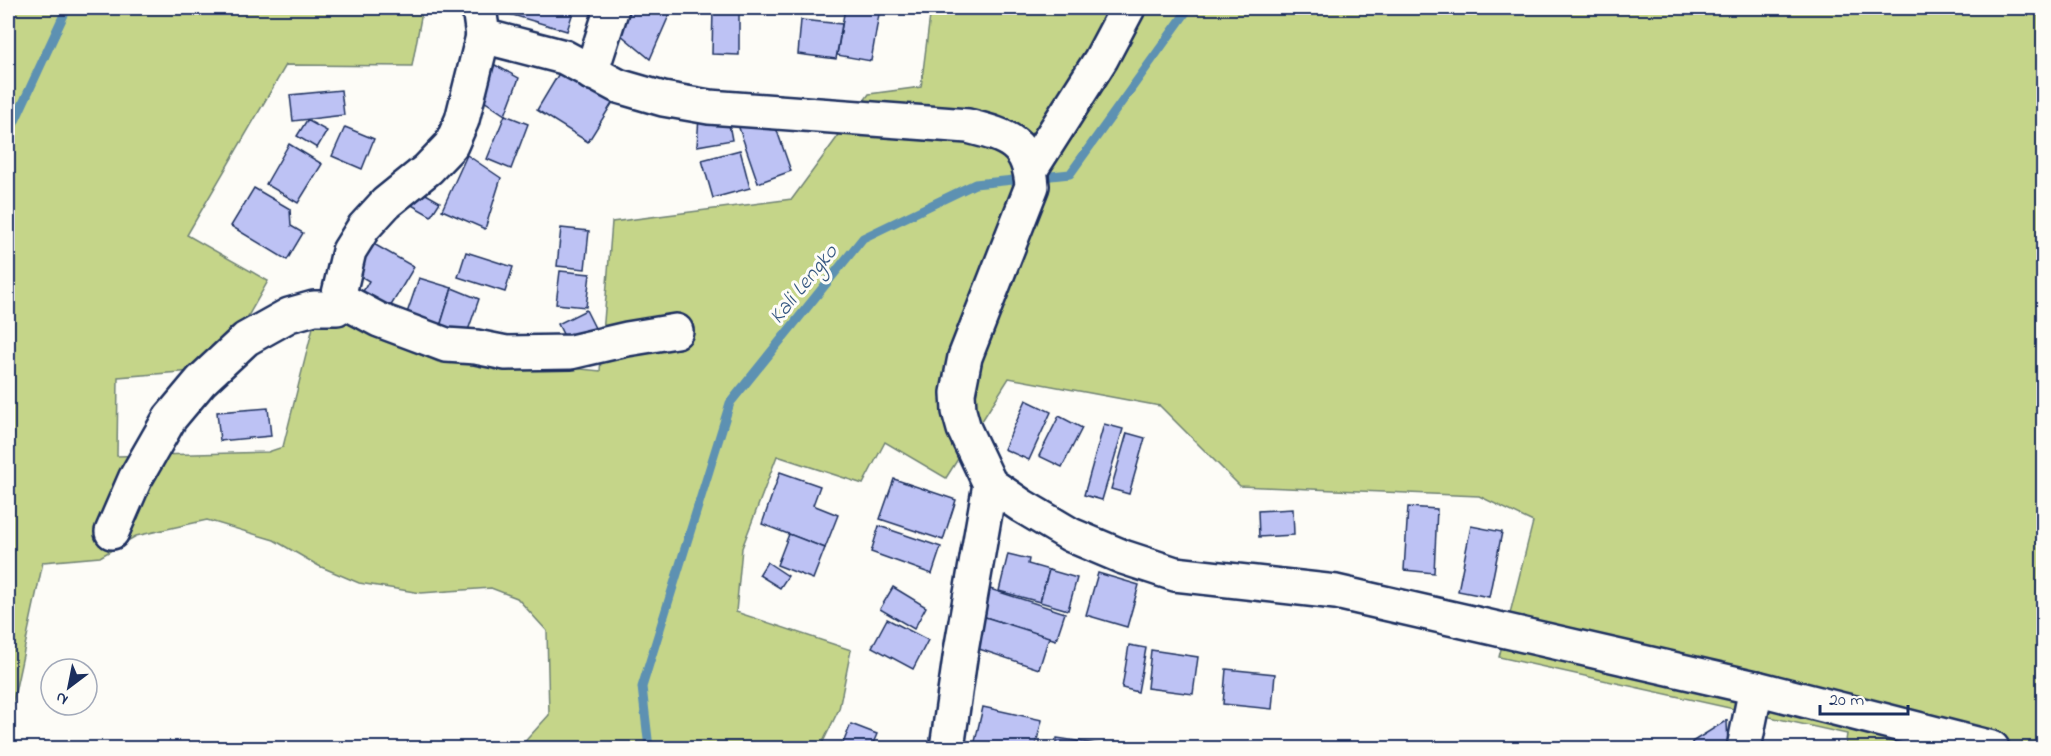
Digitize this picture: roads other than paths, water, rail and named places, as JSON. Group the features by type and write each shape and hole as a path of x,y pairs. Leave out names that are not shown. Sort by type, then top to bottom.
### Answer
{"street":[{"path":"591,73 612,8"},
{"path":"1128,8 1101,59 1031,176 965,357 958,393 959,411 964,429 990,484 1071,535 1123,557 1174,574 1336,592 1756,688 1992,748"},
{"path":"112,532 135,479 170,418 201,381 246,339 289,315 314,308 337,308 349,251 364,227 386,203 428,170 451,145 462,120 481,22 564,57 618,86 663,99 709,107 968,126 1002,135 1016,144 1031,176"},
{"path":"338,298 380,320 446,345 476,347 506,353 571,352 676,331"},
{"path":"947,748 990,484"},
{"path":"1744,748 1756,688"}],"waterway":[{"path":"8,136 67,8"},
{"name":"Kali Lengko","path":"649,748 642,687 730,403 863,238 975,184 1070,174 1189,8"}]}
